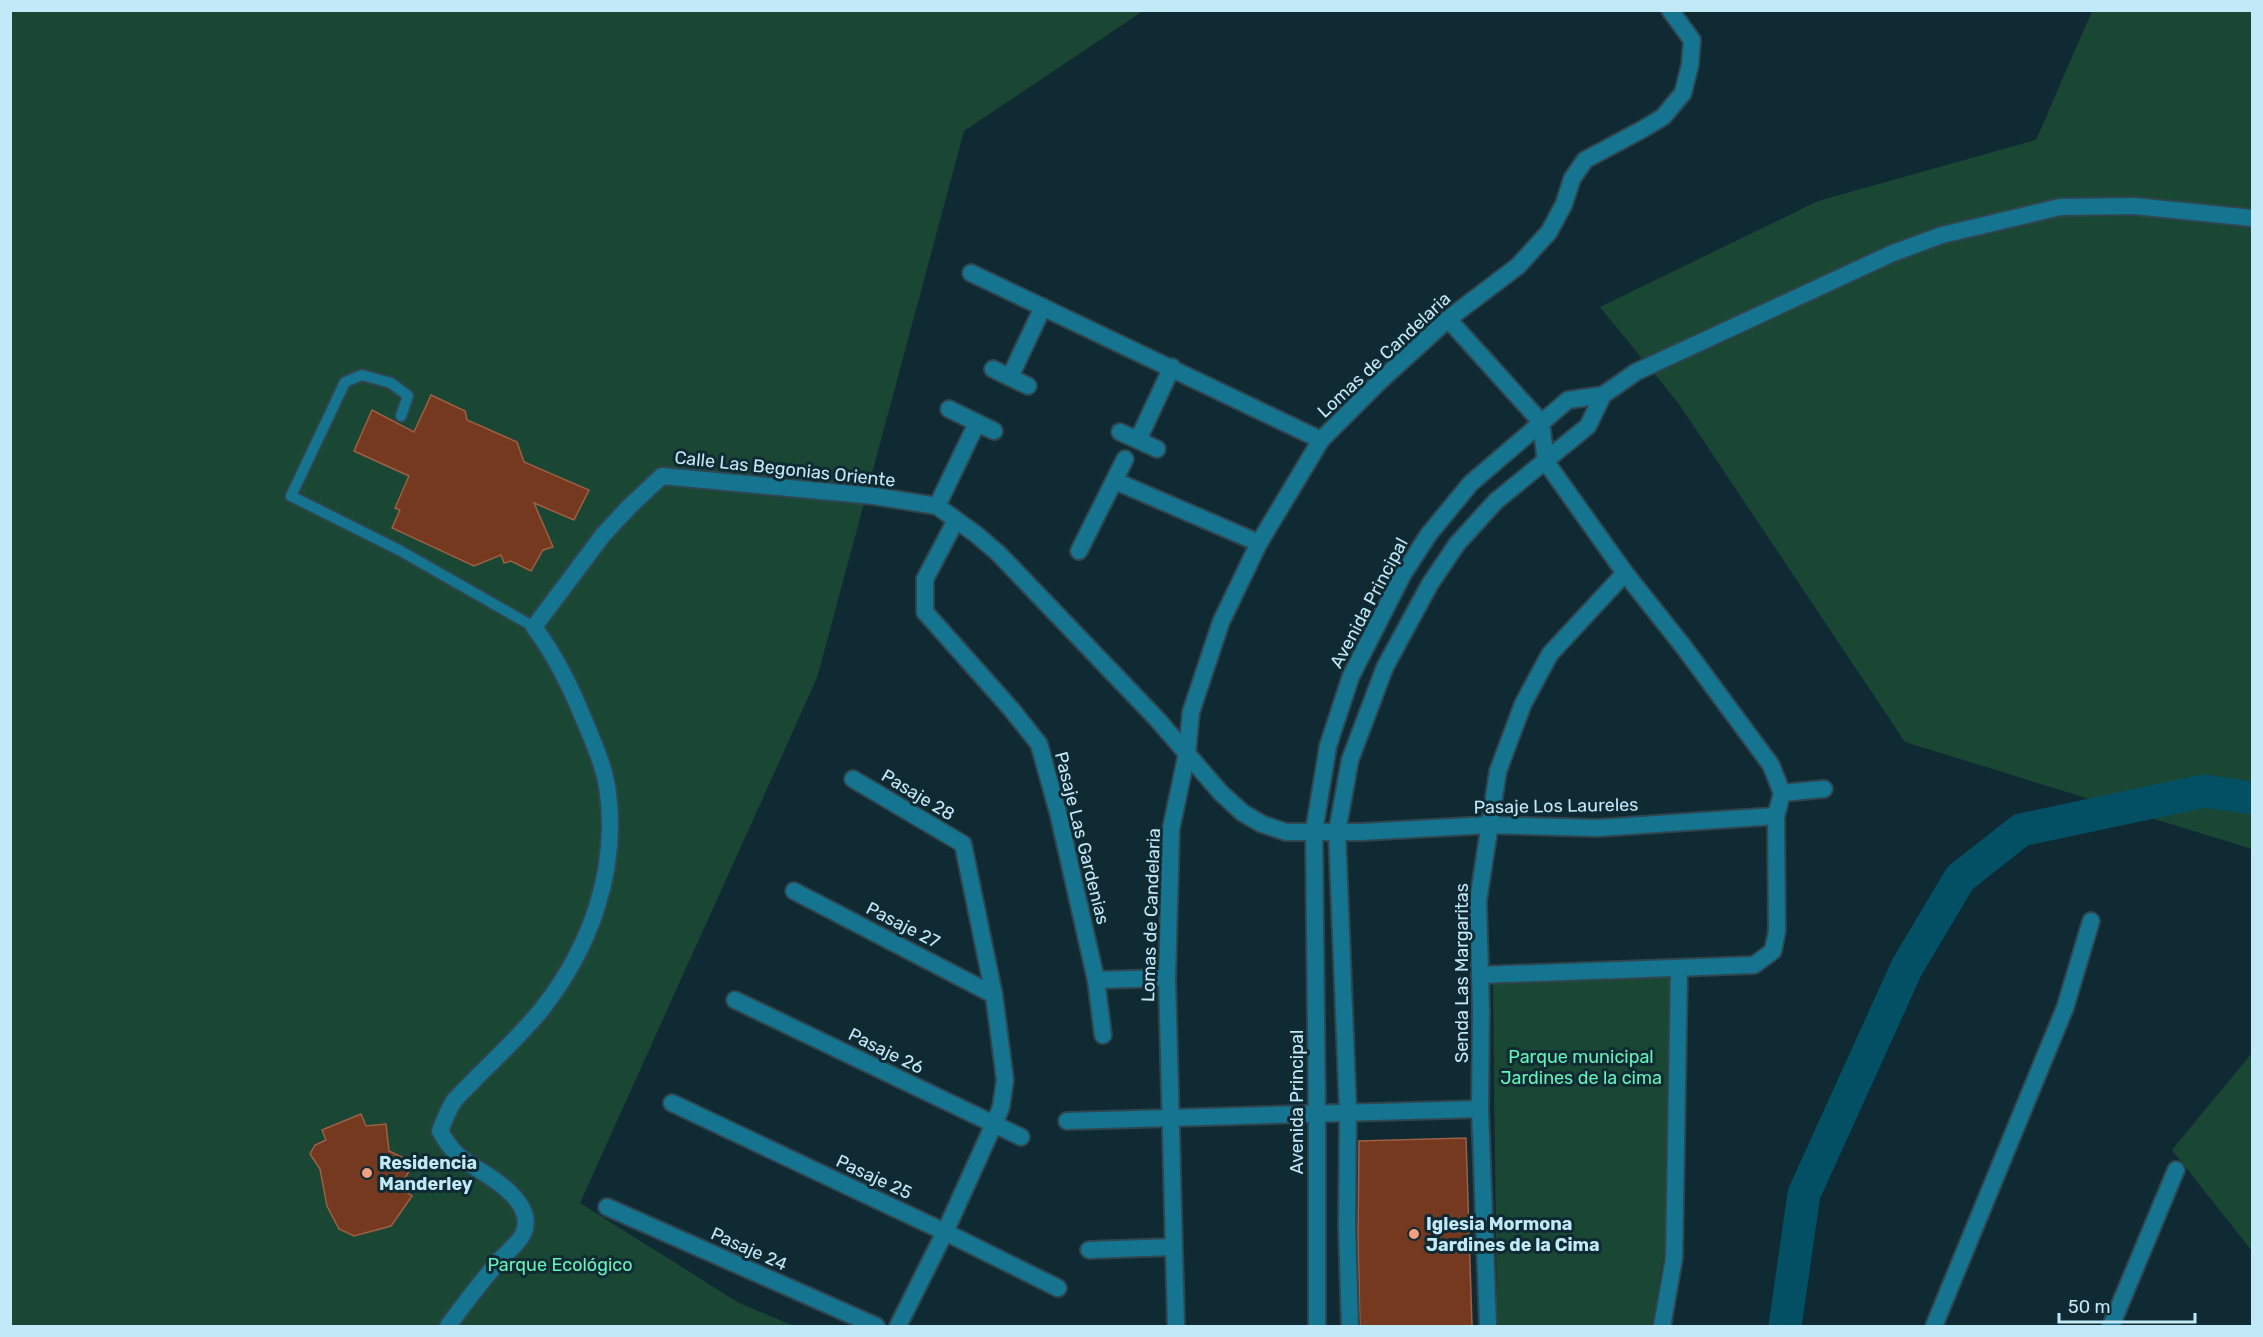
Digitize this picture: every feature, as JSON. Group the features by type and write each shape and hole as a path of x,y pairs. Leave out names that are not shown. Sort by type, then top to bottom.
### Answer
{"street":[{"name":"Lomas de Candelaria","path":"1176,1326 1172,1247 1167,978 1171,829 1187,753 1191,712 1221,622 1259,543 1321,440 1381,380 1448,319 1518,266 1549,232 1564,204 1572,179 1585,160 1663,117 1683,93 1690,65 1692,40 1670,10"},
{"path":"1350,1326 1347,1226 1348,1113 1337,832 1350,760 1385,667 1430,584 1457,544 1496,501 1588,426 1604,395 1636,372 1893,253 1942,235 2060,207 2134,206 2253,218"},
{"path":"971,273 1321,440"},
{"path":"1010,377 1043,307"},
{"path":"1448,319 1541,422 1546,462 1625,573 1683,646 1771,765 1782,793 1776,816 1777,931 1773,951 1754,965 1481,975"},
{"path":"1138,440 1172,368"},
{"path":"993,369 1028,386"},
{"name":"Avenida Principal","path":"1317,1326 1314,831 1328,746 1351,676 1403,574 1429,534 1471,483 1568,400 1604,395"},
{"path":"949,410 994,430"},
{"path":"937,506 977,423"},
{"path":"1120,432 1157,449"},
{"path":"1079,551 1125,459"},
{"name":"Calle Las Begonias Oriente","path":"534,627 603,535 662,476 874,496 937,506 999,554 1187,753 1221,793 1243,813 1262,824 1286,832 1337,832"},
{"path":"1115,481 1259,543"},
{"name":"Pasaje Las Gardenias","path":"956,520 925,579 925,612 1039,744 1058,812 1096,980 1103,1035"},
{"name":"Senda Las Margaritas","path":"1488,1326 1480,1109 1481,975 1478,901 1488,825 1498,771 1523,704 1550,654 1625,573"},
{"path":"448,1326 474,1290 524,1234 525,1214 518,1201 508,1190 459,1159 440,1131 453,1102 540,1011 566,978 594,916 605,878 611,835 608,790 592,739 565,676 550,648 534,627"},
{"name":"Pasaje 28","path":"853,778 963,844 994,995"},
{"path":"1782,793 1824,789"},
{"name":"Pasaje Los Laureles","path":"1337,832 1488,825 1597,828 1776,816"},
{"name":"Pasaje 27","path":"794,891 994,995"},
{"path":"1934,1326 2065,1008 2091,921"},
{"path":"1662,1326 1674,1258 1679,969"},
{"path":"1096,980 1167,978"},
{"path":"898,1326 945,1232 1000,1107 1005,1080 994,995"},
{"name":"Pasaje 26","path":"735,1000 1021,1137"},
{"name":"Pasaje 25","path":"672,1103 1058,1287"},
{"path":"1067,1121 1480,1109"},
{"path":"2111,1326 2176,1170"},
{"name":"Pasaje 24","path":"607,1207 876,1326"},
{"path":"1089,1250 1172,1247"}],"lane":[{"path":"401,416 408,396 391,383 362,375 345,382 291,496 399,550 534,627"}],"green space":[{"name":"Parque Ecológico","path":"10,11 1143,11 964,131 817,678 580,1203 739,1303 794,1326 11,1326"},
{"path":"2092,11 2252,11 2252,849 1905,742 1679,404 1600,307 1818,201 2036,140"},
{"name":"Parque municipal Jardines de la cima","path":"1671,977 1665,1249 1652,1326 1497,1326 1493,983"},
{"path":"2252,1053 2252,1251 2172,1150"}],"building":[{"path":"431,395 465,411 467,420 517,442 524,462 589,490 574,520 534,503 553,547 543,550 531,571 511,561 504,563 501,555 474,566 392,528 400,510 395,508 409,476 354,451 372,410 414,432"},
{"name":"Residencia Manderley","path":"361,1114 366,1126 386,1124 389,1151 408,1160 410,1170 399,1187 412,1196 391,1226 354,1236 339,1229 327,1206 320,1169 310,1154 315,1145 326,1140 322,1130"},
{"name":"Iglesia Mormona Jardines de la Cima","path":"1466,1138 1472,1326 1360,1326 1359,1141"}],"waterway":[{"path":"1785,1326 1804,1194 1907,967 1960,878 2021,830 2204,791 2252,798"}],"place":[{"name":"Residencia Manderley","path":"367,1173"},
{"name":"Iglesia Mormona Jardines de la Cima","path":"1414,1234"}]}
